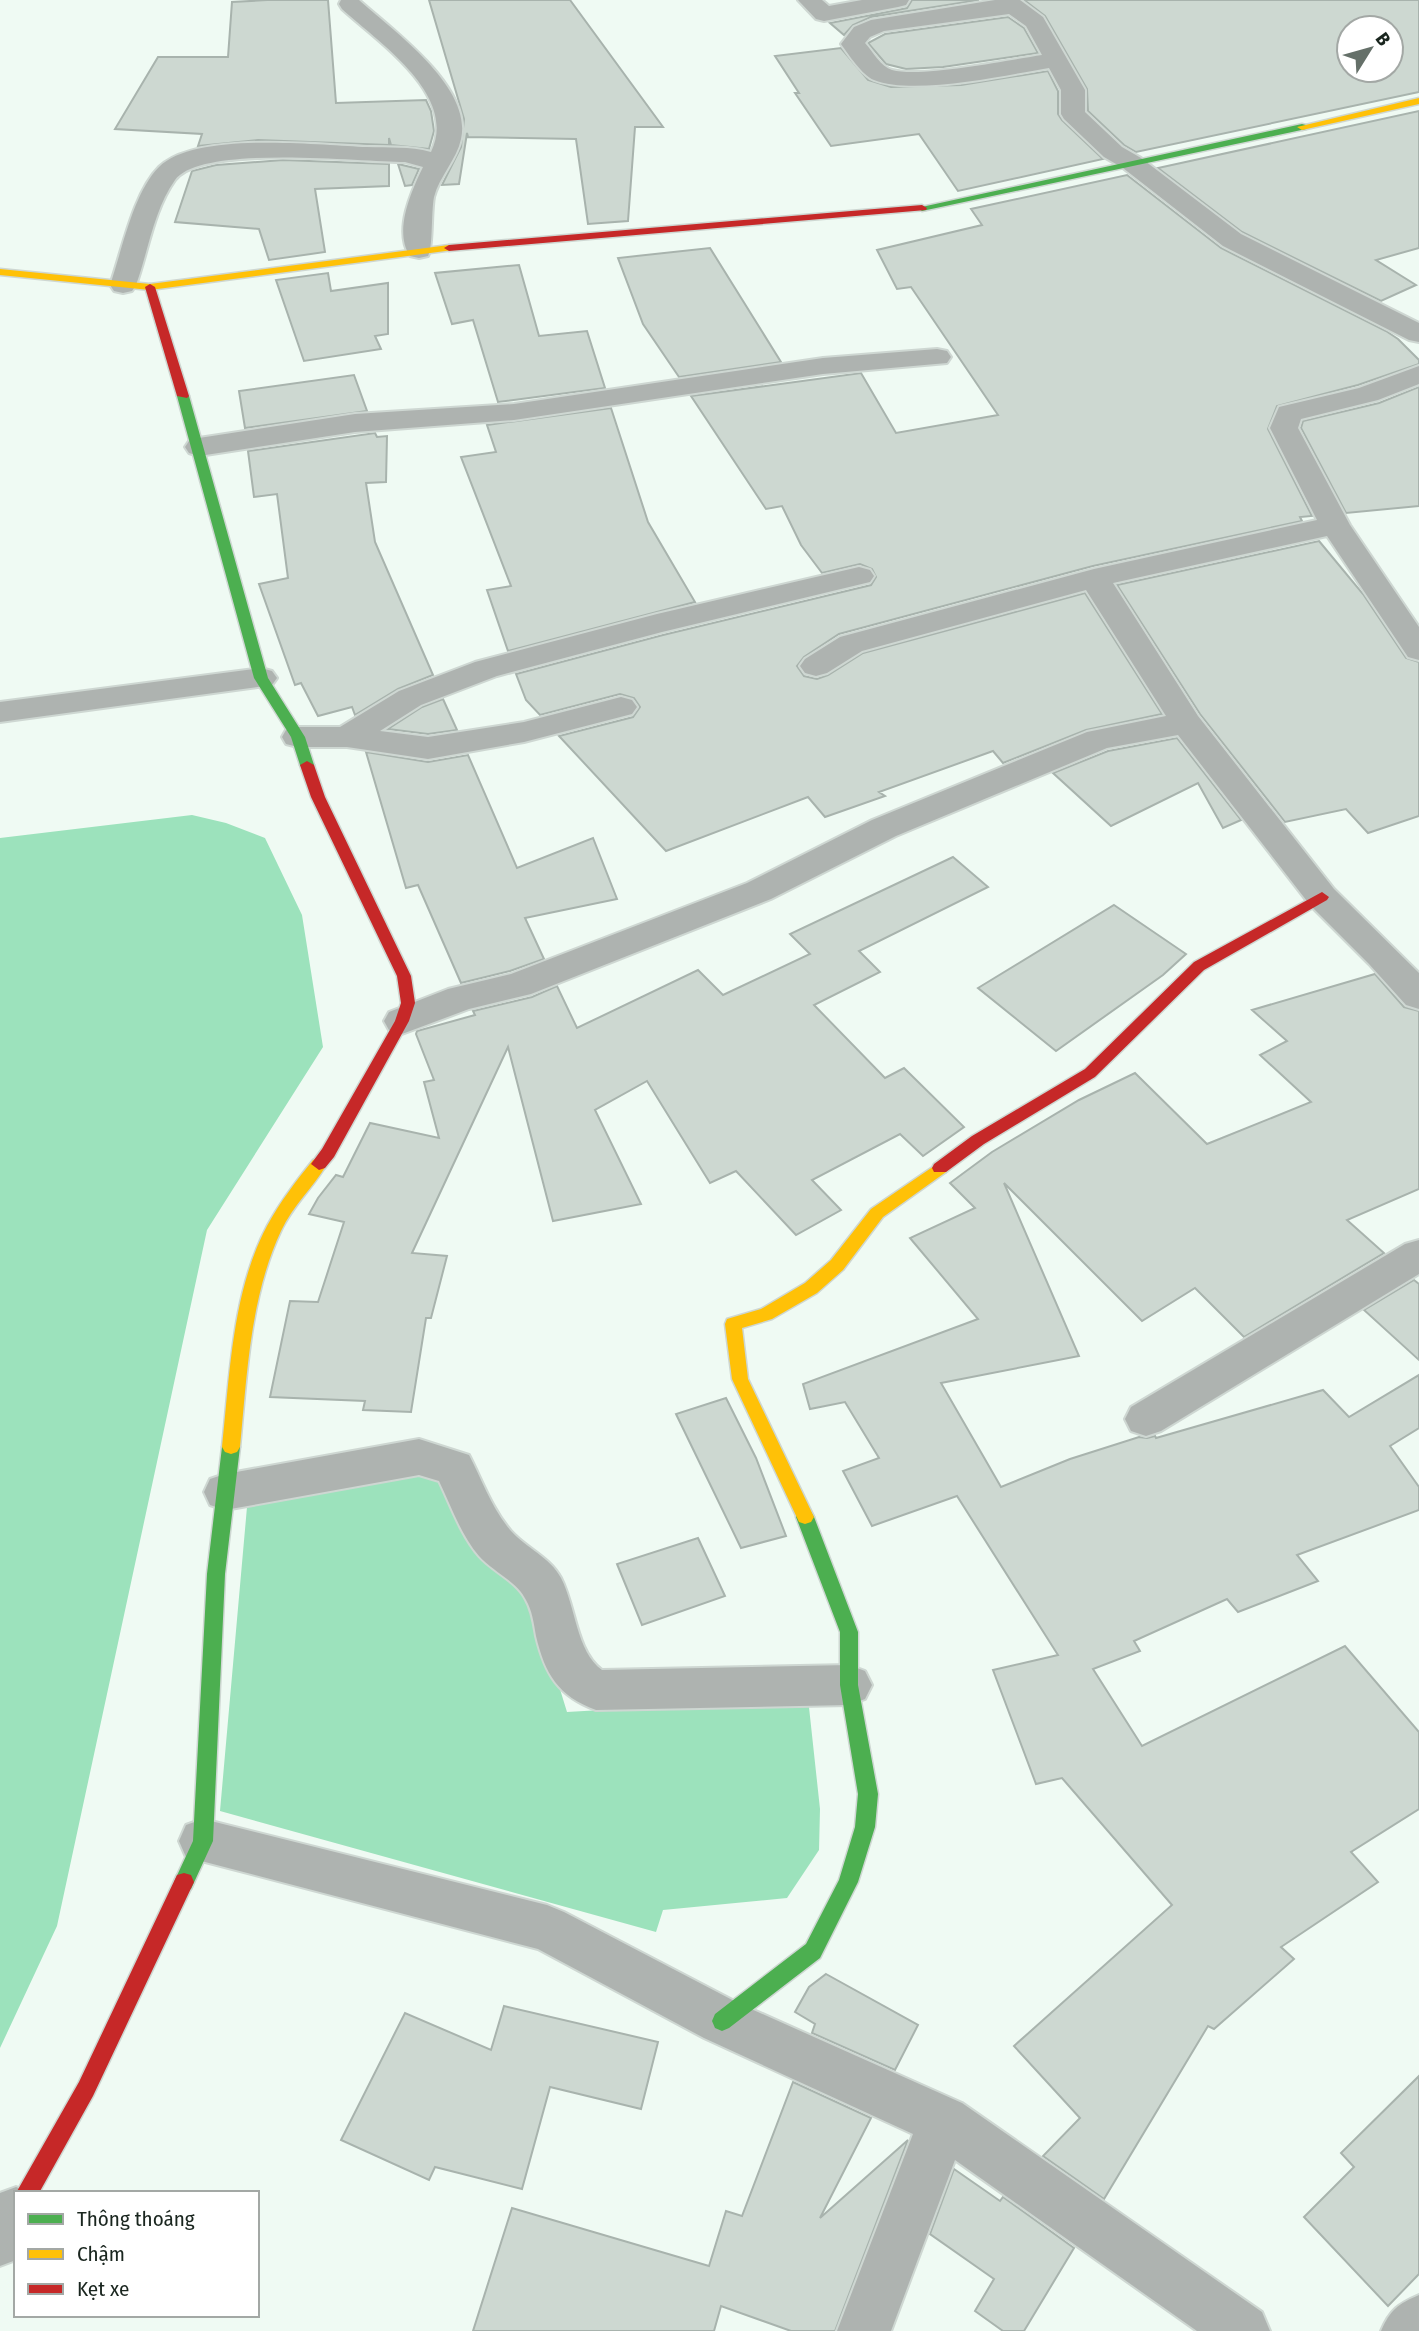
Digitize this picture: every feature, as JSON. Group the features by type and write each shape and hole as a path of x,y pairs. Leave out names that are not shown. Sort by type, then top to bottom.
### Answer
{"street":[{"path":"809,0 824,14 898,0"},
{"path":"1055,60 969,73 896,78 880,75 853,44 862,32 879,25 1010,3 1035,22 1073,90 1073,114 1113,152 1132,163 1232,240 1419,334"},
{"path":"350,4 426,74 443,98 450,128 449,140 422,195 417,225 419,250"},
{"path":"0,272 150,287 419,250 927,208 1419,100"},
{"path":"123,285 161,180 176,166 191,159 254,151 312,151 373,155 401,153 426,157 437,164"},
{"path":"28,2191 86,2088 203,1841 216,1574 246,1317 260,1263 288,1203 328,1153 402,1021 408,1003 404,976 318,797 298,737 261,678 199,447 150,287"},
{"path":"199,447 355,423 514,412 823,366 937,357"},
{"path":"1419,374 1368,394 1289,412 1284,428 1335,525 1419,650"},
{"path":"816,666 850,644 1094,578 1335,525"},
{"path":"347,737 410,698 486,669 657,624 859,576"},
{"path":"1094,578 1186,723 1322,897 1382,955 1419,996"},
{"path":"0,712 261,678"},
{"path":"298,737 347,737 428,748 524,732 621,707"},
{"path":"402,1021 461,998 518,985 759,891 884,828 1099,739 1186,723"},
{"path":"722,2021 813,1951 848,1882 865,1827 869,1794 849,1685 849,1632 779,1457 740,1379 733,1324 761,1318 822,1281 877,1213 978,1140 1090,1073 1199,966 1322,897"},
{"path":"1146,1419 1419,1255"},
{"path":"225,1492 419,1457 454,1468 474,1510 501,1551 537,1576 549,1600 565,1662 580,1682 596,1690 849,1685"},
{"path":"203,1841 547,1928 722,2021 944,2121 1243,2331"},
{"path":"864,2331 944,2121"},
{"path":"0,2241 14,2216"},
{"path":"1408,2331 1419,2322"}],"shaded area":[{"path":"192,815 226,823 265,838 302,915 323,1047 207,1230 57,1926 0,2048 0,838"},
{"path":"402,1470 438,1473 527,1582 567,1712 808,1698 820,1809 819,1850 787,1898 663,1910 656,1932 220,1811 247,1507"}],"building":[{"path":"328,0 336,103 426,100 434,131 429,149 391,145 389,138 389,145 258,140 198,146 202,134 115,129 158,57 228,57 232,2"},
{"path":"429,0 570,0 663,127 635,127 628,221 588,224 576,139 468,137 467,133 459,184 442,185 461,147 464,119"},
{"path":"912,0 979,0 871,17 853,25 844,35 830,23 907,8"},
{"path":"1024,0 1419,0 1419,92 1136,152 1124,145 1088,111 1087,89 1045,16"},
{"path":"1008,17 1024,28 1038,53 943,67 906,69 886,64 868,43 885,34"},
{"path":"841,48 868,80 891,87 961,85 1048,71 1058,91 1058,114 1103,159 958,191 919,134 831,146 795,93 799,93 775,56"},
{"path":"1419,111 1419,248 1376,260 1416,285 1381,301 1242,232 1158,168"},
{"path":"283,160 389,164 389,186 315,189 325,252 269,260 259,229 175,222 192,171 216,165"},
{"path":"398,164 419,169 412,185 405,186"},
{"path":"1127,175 1221,248 1386,331 1419,360 1419,364 1358,385 1277,406 1268,429 1312,516 1300,517 1302,521 1093,566 839,634 804,657 797,666 804,676 817,679 863,653 1085,593 1162,714 1086,730 1003,763 993,751 879,792 885,796 825,817 808,797 666,851 559,736 633,717 640,707 634,698 620,694 540,715 526,700 516,674 871,585 876,577 872,569 860,564 822,573 801,545 782,506 766,509 691,396 861,373 896,433 998,415 911,287 897,289 877,250 982,225 971,209"},
{"path":"710,248 781,362 679,377 643,324 618,258"},
{"path":"519,265 539,336 587,331 605,388 498,402 473,320 452,324 435,273"},
{"path":"328,273 331,291 388,283 388,334 375,336 381,349 304,361 276,280"},
{"path":"354,375 367,411 245,428 239,391"},
{"path":"1419,387 1419,506 1346,513 1301,428 1303,421 1379,403"},
{"path":"611,408 648,522 695,602 508,651 487,590 511,586 461,457 496,452 487,425"},
{"path":"375,433 377,437 387,436 386,482 366,483 375,542 433,675 398,689 355,715 352,707 318,716 301,683 295,685 259,584 288,578 277,494 254,497 248,451"},
{"path":"1319,541 1363,594 1406,658 1419,662 1419,816 1368,833 1346,809 1285,822 1200,714 1117,585"},
{"path":"443,699 457,730 428,734 388,729 422,707"},
{"path":"1177,738 1241,820 1223,828 1198,783 1111,826 1053,773 1108,751"},
{"path":"366,752 428,762 468,755 517,868 593,838 617,899 525,918 544,959 461,983 418,885 406,888"},
{"path":"953,857 988,887 859,951 880,972 814,1005 885,1078 904,1068 964,1127 923,1156 900,1134 812,1180 841,1210 796,1235 736,1171 710,1183 647,1081 595,1110 641,1204 553,1221 508,1047 412,1253 447,1256 431,1318 426,1318 411,1412 363,1410 365,1401 270,1397 290,1301 318,1302 344,1222 309,1214 318,1198 336,1175 343,1177 370,1123 439,1138 424,1082 434,1080 417,1031 475,1015 473,1011 532,997 557,986 577,1028 698,970 723,995 810,954 790,934"},
{"path":"1114,905 1186,954 1163,975 1056,1051 978,988"},
{"path":"1375,974 1404,1007 1419,1011 1419,1189 1347,1220 1384,1253 1244,1337 1195,1288 1142,1321 1004,1183 1079,1356 941,1383 1001,1487 1070,1459 1139,1437 1156,1438 1323,1390 1349,1417 1419,1375 1419,1428 1390,1446 1419,1487 1419,1510 1297,1555 1318,1581 1238,1612 1227,1599 1134,1641 1140,1651 1093,1669 1142,1746 1345,1646 1419,1732 1419,1809 1351,1852 1378,1882 1281,1947 1294,1959 1214,2029 1208,2026 1104,2199 1043,2156 1080,2118 1014,2046 1172,1905 1062,1778 1036,1784 993,1670 1058,1655 957,1496 872,1526 843,1471 879,1458 845,1402 810,1409 803,1384 978,1319 910,1238 975,1208 950,1183 992,1152 1079,1100 1135,1073 1207,1144 1311,1102 1260,1055 1287,1041 1252,1010"},
{"path":"1414,1280 1419,1284 1419,1360 1364,1310"},
{"path":"726,1398 756,1458 786,1536 741,1548 676,1414"},
{"path":"698,1538 725,1596 642,1625 617,1564"},
{"path":"826,1974 918,2025 895,2070 812,2033 815,2024 795,2012 809,1987"},
{"path":"504,2006 658,2042 641,2109 550,2087 522,2189 435,2167 429,2180 341,2140 405,2013 491,2050"},
{"path":"1419,2076 1419,2274 1388,2306 1304,2217 1354,2167 1341,2153"},
{"path":"793,2082 871,2118 820,2218 908,2140 835,2331 791,2331 721,2306 714,2331 473,2331 512,2208 709,2266 726,2211 742,2216"},
{"path":"954,2169 1000,2201 1003,2197 1074,2248 1024,2331 1003,2331 975,2311 994,2279 930,2234"}],"traffic: fast":[{"path":"922,208 1302,127"},
{"path":"183,396 261,678 298,737 307,765"},
{"path":"184,1882 203,1841 216,1574 231,1447"},
{"path":"722,2021 813,1951 848,1882 865,1827 868,1794 849,1685 849,1632 805,1517"}],"traffic: slow":[{"path":"1302,127 1419,101"},
{"path":"0,272 150,287 449,248"},
{"path":"231,1447 246,1320 262,1258 289,1202 319,1164"},
{"path":"805,1517 740,1379 733,1324 766,1314 811,1288 837,1265 877,1213 940,1168"}],"traffic: jam":[{"path":"449,248 922,208"},
{"path":"150,287 183,396"},
{"path":"307,765 318,797 404,976 408,1003 402,1021 328,1153 319,1164"},
{"path":"940,1168 978,1140 1090,1073 1199,966 1322,897"},
{"path":"28,2191 86,2089 184,1882"}]}
